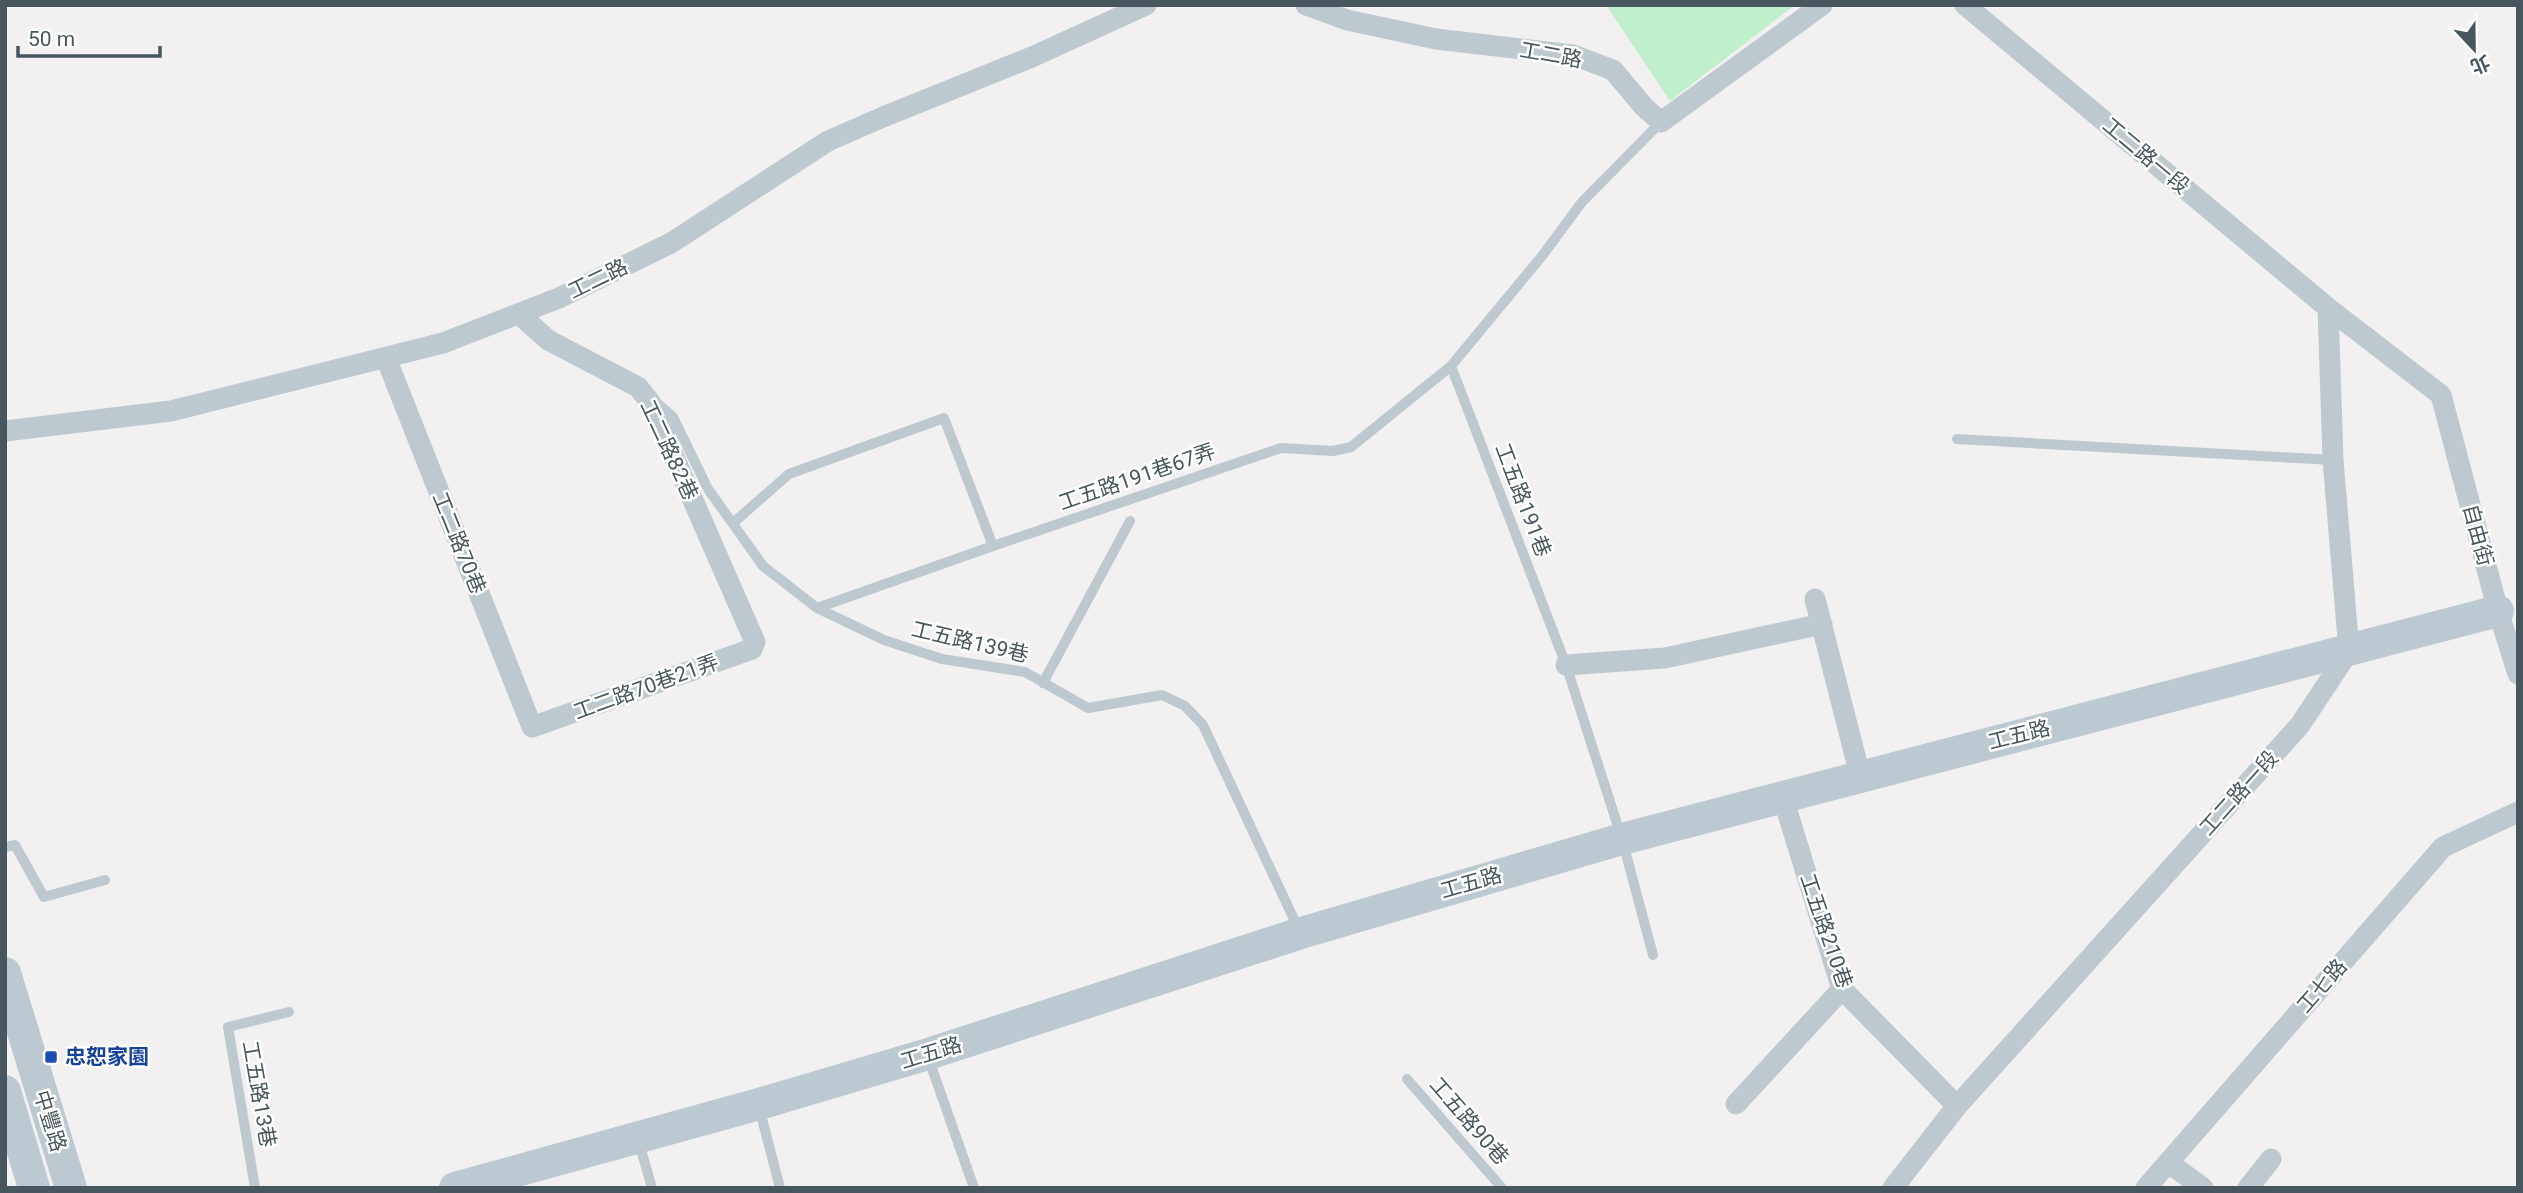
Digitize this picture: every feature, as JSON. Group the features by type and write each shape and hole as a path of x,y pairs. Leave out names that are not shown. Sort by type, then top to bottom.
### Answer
{"street":[{"name":"工二路","path":"5,431 171,411 443,343 559,298 671,243 828,141 1031,57 1146,5"},
{"name":"工二路","path":"1306,5 1347,20 1436,39 1573,55 1614,71 1644,107 1661,122"},
{"path":"1661,122 1822,5"},
{"name":"工二路一段","path":"1965,5 2328,308 2441,395"},
{"path":"2328,308 2333,460 2349,651"},
{"name":"工二路82巷","path":"519,313 548,340 638,387 650,402 755,642"},
{"name":"工二路70巷","path":"386,358 532,727"},
{"name":"自由街","path":"2441,395 2498,611 2518,674"},
{"path":"1815,599 1860,775"},
{"name":"工五路","path":"455,1188 928,1054 1301,933 1622,839 2498,611"},
{"path":"1566,665 1665,658 1822,624"},
{"name":"工二路70巷21弄","path":"532,727 752,649 755,642"},
{"name":"工二路一段","path":"1893,1188 1956,1106 2300,725 2349,651"},
{"name":"工五路210巷","path":"1783,798 1842,989 1956,1106"},
{"name":"工七路","path":"2146,1188 2443,847 2518,812"},
{"name":"中豐路","path":"5,973 71,1188"},
{"path":"1736,1104 1842,989"},
{"name":"中豐路","path":"5,1091 11,1127 34,1188"},
{"path":"2248,1188 2271,1159"},
{"path":"2169,1163 2203,1188"}],"lane":[{"path":"1451,366 1542,256 1582,202 1661,122"},
{"name":"工五路191巷67弄","path":"817,608 993,545 1281,449 1333,451 1352,447 1451,366"},
{"name":"工五路191巷","path":"1451,366 1566,665 1622,839 1653,955"},
{"name":"工五路139巷","path":"638,387 673,417 708,489 763,566 817,608 884,640 942,659 1025,672 1088,708 1162,695 1185,706 1203,725 1301,933"},
{"path":"733,523 789,474 944,418 993,545"},
{"path":"1957,439 2333,460"},
{"path":"1043,683 1130,521"},
{"path":"5,847 15,845 44,897 105,880"},
{"name":"工五路13巷","path":"255,1188 228,1027 289,1012"},
{"path":"928,1054 974,1188"},
{"name":"工五路90巷","path":"1408,1079 1502,1188"},
{"path":"759,1104 780,1188"},
{"path":"637,1137 652,1188"}],"green space":[{"path":"1606,5 1795,5 1670,101"}],"place":[{"name":"忠恕家園","path":"51,1057"}]}
